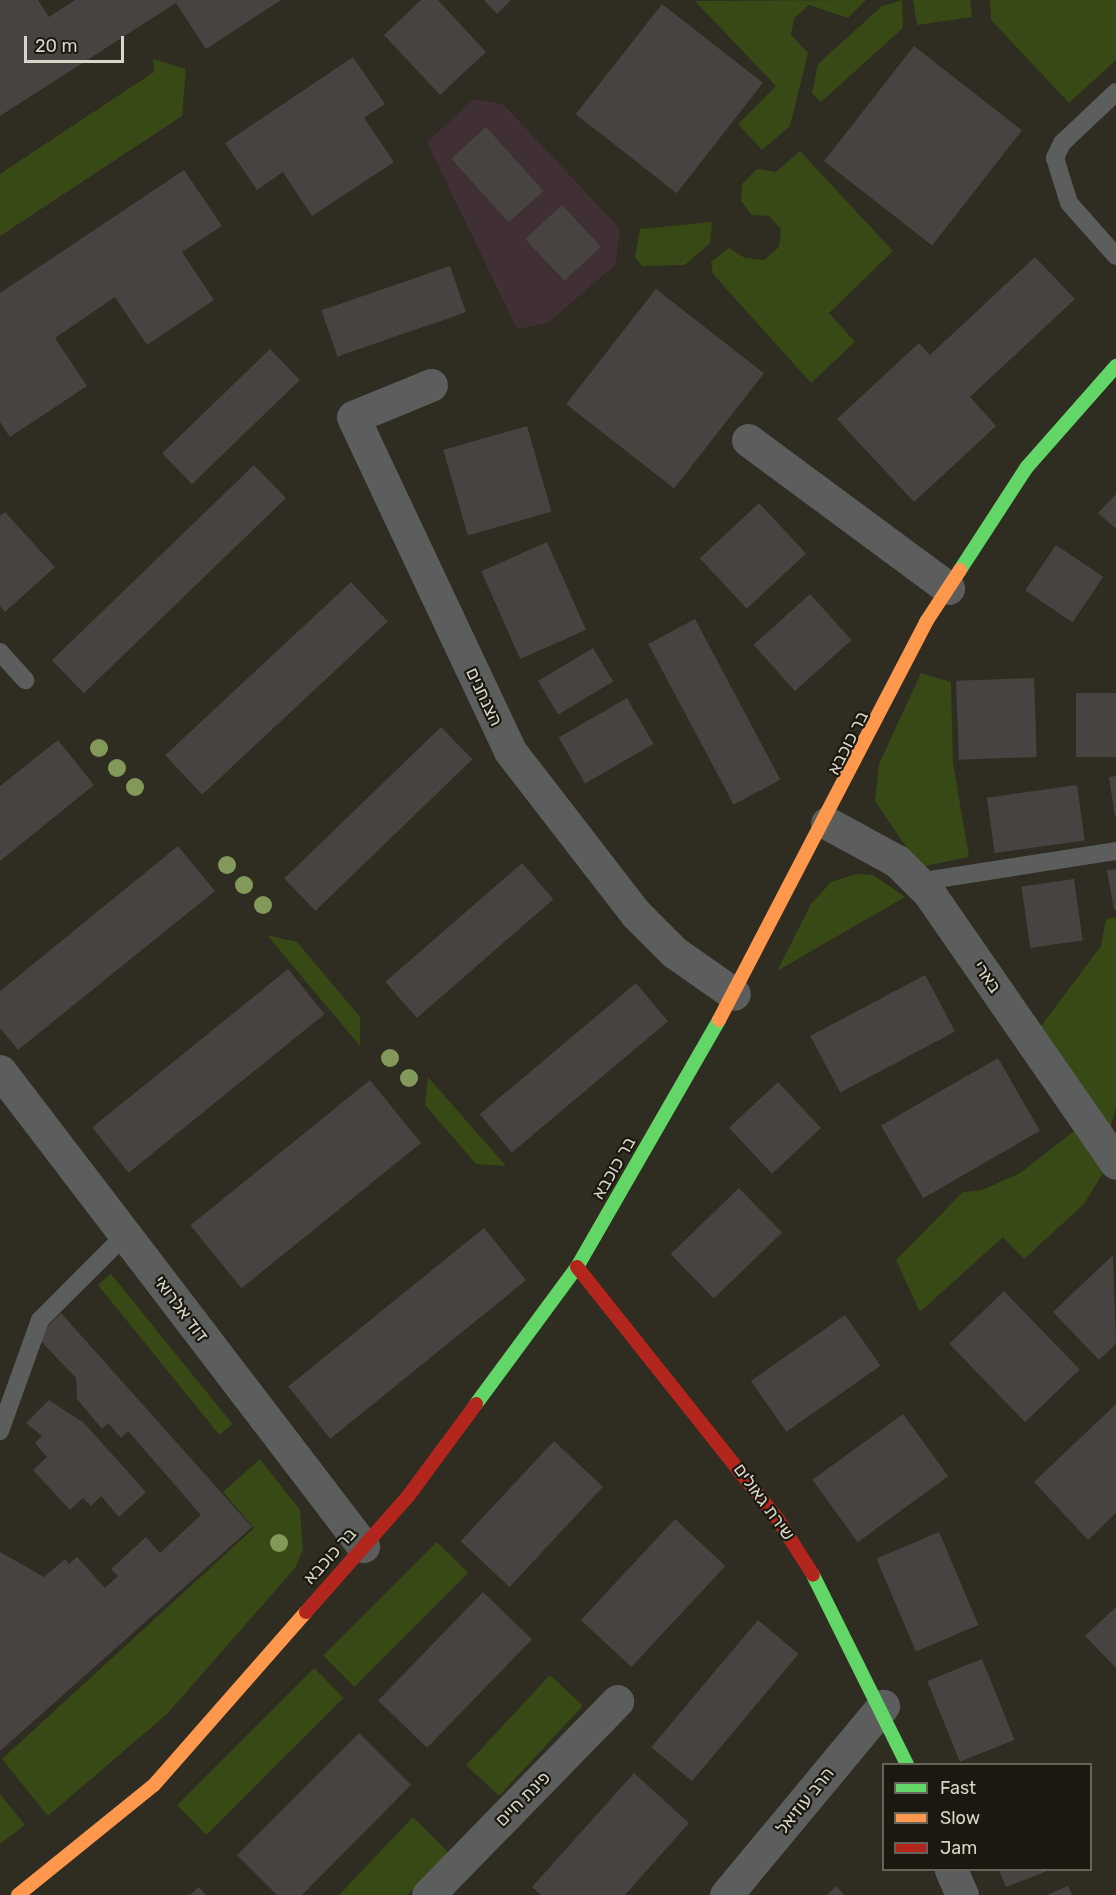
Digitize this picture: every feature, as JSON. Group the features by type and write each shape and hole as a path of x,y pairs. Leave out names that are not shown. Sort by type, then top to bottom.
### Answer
{"street":[{"name":"בר כוכבא","path":"18,1895 154,1785 409,1495 577,1268 734,994 827,823 948,588 1027,467 1116,366"},
{"name":"הצנחנים","path":"431,385 353,417 510,751 636,914 674,952 734,994"},
{"path":"748,440 948,588"},
{"name":"בארי","path":"827,823 897,861 918,882 1116,1163"},
{"name":"דוד אלרואי","path":"0,1071 363,1546"},
{"name":"שירת גאולים","path":"577,1268 777,1518 832,1605 883,1706 907,1763"},
{"name":"פינת חיים","path":"428,1895 617,1701"},
{"name":"הרב עוזיאל","path":"726,1895 883,1706"},
{"path":"952,1871 962,1895"}],"lane":[{"path":"1116,92 1062,143 1055,158 1069,203 1116,256"},
{"path":"0,652 25,680"},
{"path":"918,882 1116,850"},
{"path":"0,1431 40,1320 125,1235"}],"shaded area":[{"path":"474,99 503,104 620,229 615,265 548,323 517,329 427,142"}],"green space":[{"path":"866,0 848,18 809,5 794,18 791,35 808,53 790,126 762,150 738,124 776,86 695,1"},
{"path":"902,0 903,28 821,102 812,93 818,64 882,6"},
{"path":"913,0 970,0 972,17 917,25"},
{"path":"990,0 1116,0 1116,60 1069,103 991,20"},
{"path":"153,59 186,69 182,116 0,236 0,174 154,72"},
{"path":"800,151 893,251 829,313 855,342 811,383 713,274 711,262 729,248 745,258 764,260 779,247 781,229 769,216 752,215 741,201 742,184 757,169 776,172"},
{"path":"712,222 710,243 685,265 642,266 635,258 640,229"},
{"path":"921,673 951,682 953,763 969,857 920,867 875,801 879,764"},
{"path":"856,874 873,875 905,897 777,971 811,904 831,882"},
{"path":"1116,917 1116,1107 1109,1134 1039,1029 1101,946 1106,919"},
{"path":"267,935 297,942 360,1017 360,1046"},
{"path":"428,1077 506,1166 476,1164 425,1105"},
{"path":"1078,1128 1106,1168 1084,1204 1024,1259 1003,1237 920,1312 896,1260 963,1192 982,1190 1020,1173"},
{"path":"111,1274 232,1424 219,1435 98,1285"},
{"path":"260,1459 300,1510 303,1550 295,1568 167,1714 48,1816 2,1759 254,1528 223,1492"},
{"path":"437,1542 468,1573 354,1687 323,1656"},
{"path":"314,1668 344,1698 207,1835 177,1805"},
{"path":"550,1675 583,1706 499,1796 466,1765"},
{"path":"0,1794 25,1825 0,1844"},
{"path":"413,1817 449,1853 407,1895 339,1895"}],"building":[{"path":"0,0 38,0 49,17 75,0 281,0 206,49 176,3 0,116"},
{"path":"421,0 438,0 486,52 440,95 384,35"},
{"path":"484,0 511,0 497,14"},
{"path":"662,4 763,83 677,193 576,114"},
{"path":"914,46 1022,130 932,245 824,161"},
{"path":"353,57 385,104 364,118 394,162 312,216 283,172 257,190 225,143"},
{"path":"486,127 544,191 509,222 451,158"},
{"path":"184,170 222,226 182,252 214,300 147,345 115,297 55,338 87,386 10,437 0,422 0,293"},
{"path":"562,205 601,247 564,281 525,239"},
{"path":"1035,257 1075,299 970,397 996,426 914,502 837,419 919,343 930,355"},
{"path":"450,266 466,312 337,357 321,310"},
{"path":"656,289 764,373 674,488 566,404"},
{"path":"270,349 300,380 192,484 162,453"},
{"path":"527,426 552,512 468,536 443,450"},
{"path":"254,465 286,498 84,693 52,660"},
{"path":"1116,494 1116,529 1098,513"},
{"path":"759,503 806,553 747,609 700,558"},
{"path":"5,512 55,567 5,612 0,606 0,516"},
{"path":"547,542 586,630 520,659 481,571"},
{"path":"1056,545 1103,577 1072,622 1025,591"},
{"path":"351,582 388,621 202,795 165,755"},
{"path":"810,594 851,640 795,691 754,645"},
{"path":"695,619 780,780 734,805 648,644"},
{"path":"593,648 613,681 558,714 538,681"},
{"path":"1034,678 1037,757 959,760 956,681"},
{"path":"1076,693 1116,693 1116,757 1076,757"},
{"path":"627,698 654,744 585,783 559,738"},
{"path":"441,727 472,759 315,911 284,878"},
{"path":"58,740 94,785 0,861 0,786"},
{"path":"1116,776 1116,817 1115,817 1109,777"},
{"path":"1077,785 1085,840 995,853 987,798"},
{"path":"178,846 215,891 18,1050 0,1028 0,991"},
{"path":"522,863 553,899 417,1018 385,982"},
{"path":"1116,869 1116,909 1114,910 1107,870"},
{"path":"1074,879 1083,940 1030,948 1022,886"},
{"path":"288,969 325,1014 129,1173 92,1128"},
{"path":"925,975 955,1032 840,1093 810,1036"},
{"path":"636,983 668,1021 512,1152 480,1114"},
{"path":"998,1058 1040,1131 923,1198 881,1126"},
{"path":"370,1080 421,1143 241,1288 190,1225"},
{"path":"778,1082 821,1128 772,1174 729,1128"},
{"path":"739,1188 782,1233 714,1299 671,1254"},
{"path":"484,1228 526,1280 330,1439 288,1387"},
{"path":"1113,1255 1116,1344 1099,1360 1053,1312"},
{"path":"1004,1291 1080,1369 1025,1422 949,1344"},
{"path":"61,1313 252,1527 0,1751 0,1552 44,1577 65,1559 69,1564 77,1557 105,1588 118,1576 111,1569 146,1537 160,1553 201,1515 128,1431 121,1438 108,1423 102,1429 77,1399 76,1378 37,1337"},
{"path":"845,1315 881,1366 786,1432 751,1381"},
{"path":"49,1400 84,1423 146,1492 119,1517 101,1496 91,1506 83,1498 70,1510 33,1470 47,1457 35,1443 42,1436 26,1423"},
{"path":"1116,1404 1116,1513 1088,1540 1034,1482"},
{"path":"903,1414 948,1476 858,1542 812,1480"},
{"path":"554,1441 603,1487 510,1587 461,1541"},
{"path":"675,1519 725,1566 631,1667 581,1620"},
{"path":"939,1532 978,1625 916,1652 876,1559"},
{"path":"483,1592 532,1639 427,1748 378,1701"},
{"path":"1116,1607 1116,1668 1085,1636"},
{"path":"758,1620 799,1654 692,1781 651,1747"},
{"path":"982,1659 1015,1740 960,1762 927,1681"},
{"path":"359,1733 411,1785 302,1895 277,1895 237,1855"},
{"path":"634,1773 689,1823 625,1895 541,1895 532,1887"},
{"path":"999,1871 1047,1871 1006,1887"},
{"path":"836,1886 844,1895 827,1895"},
{"path":"1068,1886 1072,1895 1047,1895"},
{"path":"199,1887 206,1895 190,1895"}],"traffic: fast":[{"path":"960,570 1027,467 1116,366"},
{"path":"476,1404 577,1267 719,1020"},
{"path":"813,1575 907,1763"}],"traffic: slow":[{"path":"719,1020 926,622 960,570"},
{"path":"18,1895 154,1785 306,1612"}],"traffic: jam":[{"path":"577,1267 777,1518 813,1575"},
{"path":"306,1612 409,1495 476,1404"}]}
